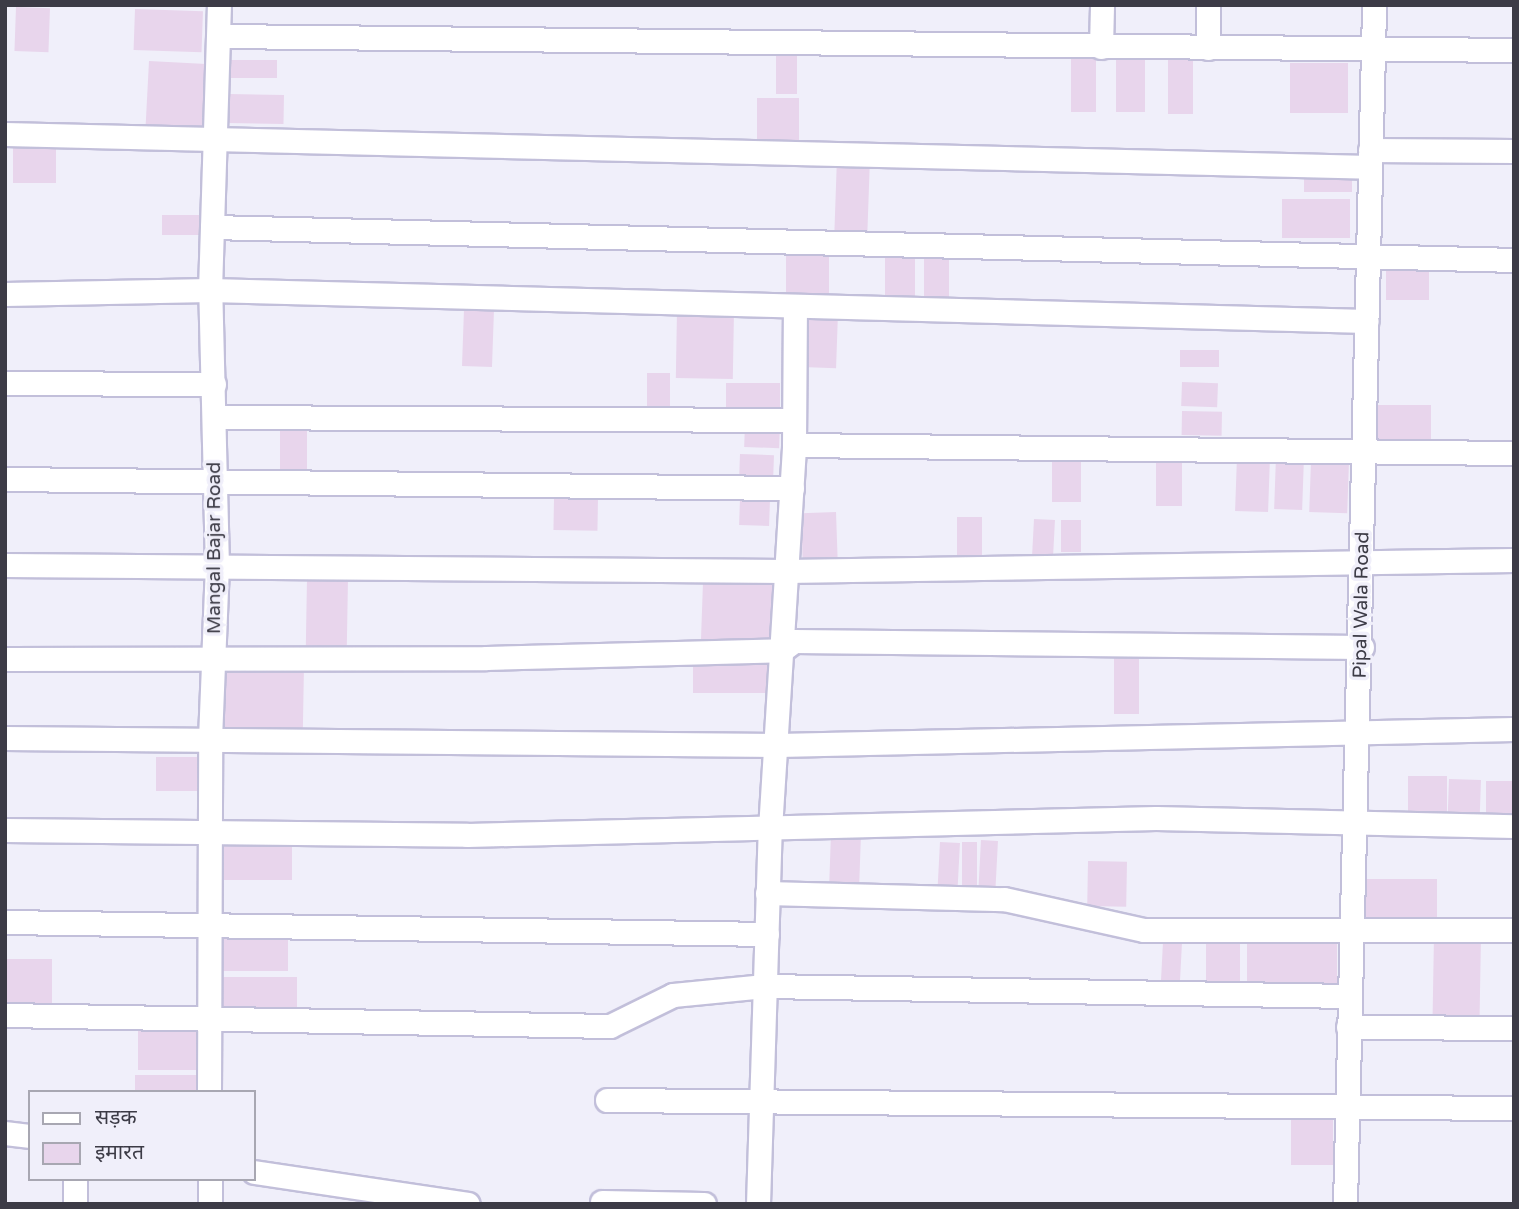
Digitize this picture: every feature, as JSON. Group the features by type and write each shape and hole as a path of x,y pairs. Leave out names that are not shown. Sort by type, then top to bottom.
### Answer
{"street":[{"name":"Mangal Bajar Road","path":"209,1090 210,739 215,660 216,481 209,290 219,5"},
{"path":"1101,47 1102,5"},
{"path":"1208,5 1208,48"},
{"name":"Pipal Wala Road","path":"1345,1204 1350,928 1362,647 1374,5"},
{"path":"219,36 1514,50"},
{"path":"5,134 215,135 1370,158 1514,151"},
{"path":"212,227 1369,259 1514,260"},
{"path":"5,295 209,290 795,308 1367,321"},
{"path":"758,1204 758,1105 770,829 778,745 794,445 795,308"},
{"path":"5,383 214,384"},
{"path":"214,417 794,420"},
{"path":"794,445 1364,455 1514,453"},
{"path":"5,479 792,488"},
{"path":"5,565 786,571 1363,559 1514,560"},
{"path":"5,659 215,660 782,650 794,641 1362,647"},
{"path":"5,737 778,745 1358,730 1514,729"},
{"path":"5,830 209,832 770,829 912,821 1354,819 1514,826"},
{"path":"768,893 1004,899 1144,930 1514,930"},
{"path":"5,922 767,934"},
{"path":"5,1015 610,1026 673,995 765,986 1349,996"},
{"path":"1348,1027 1514,1028"},
{"path":"607,1100 758,1105 1514,1108"},
{"path":"5,1133 28,1136"},
{"path":"256,1173 344,1195 468,1204"},
{"path":"75,1181 75,1204"},
{"path":"209,1204 210,1181"},
{"path":"602,1202 704,1204"}],"building":[{"path":"16,7 50,8 48,52 14,51"},
{"path":"135,9 203,11 202,52 134,50"},
{"path":"776,51 797,51 797,94 776,94"},
{"path":"1071,54 1096,54 1096,112 1071,112"},
{"path":"1116,56 1145,56 1145,112 1116,112"},
{"path":"1168,58 1193,58 1193,114 1168,114"},
{"path":"231,60 277,60 277,78 231,78"},
{"path":"149,61 211,64 207,132 145,129"},
{"path":"1290,63 1348,63 1348,113 1290,113"},
{"path":"229,94 284,95 283,124 228,123"},
{"path":"757,98 799,98 799,140 757,140"},
{"path":"13,147 56,147 56,183 13,183"},
{"path":"837,157 870,158 867,238 834,237"},
{"path":"1304,168 1352,168 1352,192 1304,192"},
{"path":"1282,199 1350,199 1350,238 1282,238"},
{"path":"162,215 207,215 207,235 162,235"},
{"path":"786,252 829,252 829,302 786,302"},
{"path":"924,256 949,256 949,300 924,300"},
{"path":"885,257 915,257 915,301 885,301"},
{"path":"1386,269 1429,269 1429,300 1386,300"},
{"path":"464,309 494,310 492,367 462,366"},
{"path":"677,310 734,311 733,379 676,378"},
{"path":"804,312 838,313 836,368 802,367"},
{"path":"1180,350 1219,350 1219,367 1180,367"},
{"path":"647,373 670,373 670,410 647,410"},
{"path":"1182,382 1218,383 1217,407 1181,406"},
{"path":"726,383 780,383 780,414 726,414"},
{"path":"1373,405 1431,405 1431,442 1373,442"},
{"path":"1182,411 1222,412 1222,436 1182,435"},
{"path":"745,423 780,424 779,448 744,447"},
{"path":"280,426 307,426 307,478 280,478"},
{"path":"740,454 774,455 773,482 739,481"},
{"path":"1156,454 1182,454 1182,506 1156,506"},
{"path":"1052,455 1081,455 1081,502 1052,502"},
{"path":"1237,456 1270,457 1268,512 1235,511"},
{"path":"1276,456 1304,457 1302,510 1274,509"},
{"path":"1311,461 1349,462 1347,513 1309,512"},
{"path":"554,498 598,499 597,531 553,530"},
{"path":"740,499 770,500 769,526 739,525"},
{"path":"836,512 838,562 803,563 801,513"},
{"path":"957,517 982,517 982,558 957,558"},
{"path":"1034,519 1055,520 1053,556 1032,555"},
{"path":"1061,520 1081,520 1081,552 1061,552"},
{"path":"307,578 348,579 347,655 306,654"},
{"path":"703,582 775,585 773,645 701,643"},
{"path":"1114,644 1139,644 1139,714 1114,714"},
{"path":"693,654 767,654 767,693 693,693"},
{"path":"220,664 304,665 303,738 219,737"},
{"path":"156,757 198,757 198,791 156,791"},
{"path":"1408,776 1447,776 1447,819 1408,819"},
{"path":"1449,779 1481,780 1480,820 1448,819"},
{"path":"1486,781 1514,781 1514,820 1486,820"},
{"path":"831,833 861,834 859,888 829,887"},
{"path":"981,840 998,841 996,887 979,886"},
{"path":"220,842 292,842 292,880 220,880"},
{"path":"940,842 960,843 958,887 938,886"},
{"path":"962,842 977,842 977,886 962,886"},
{"path":"1088,861 1127,862 1126,907 1087,906"},
{"path":"1362,879 1437,879 1437,926 1362,926"},
{"path":"218,933 288,933 288,971 218,971"},
{"path":"1434,935 1481,936 1480,1021 1433,1020"},
{"path":"1247,938 1337,938 1337,991 1247,991"},
{"path":"1206,940 1240,940 1240,988 1206,988"},
{"path":"1163,942 1182,943 1180,988 1161,987"},
{"path":"6,959 52,959 52,1007 6,1007"},
{"path":"218,977 297,977 297,1018 218,1018"},
{"path":"138,1027 200,1027 200,1070 138,1070"},
{"path":"135,1075 200,1075 200,1090 135,1090"},
{"path":"1291,1116 1333,1116 1333,1165 1291,1165"}]}
